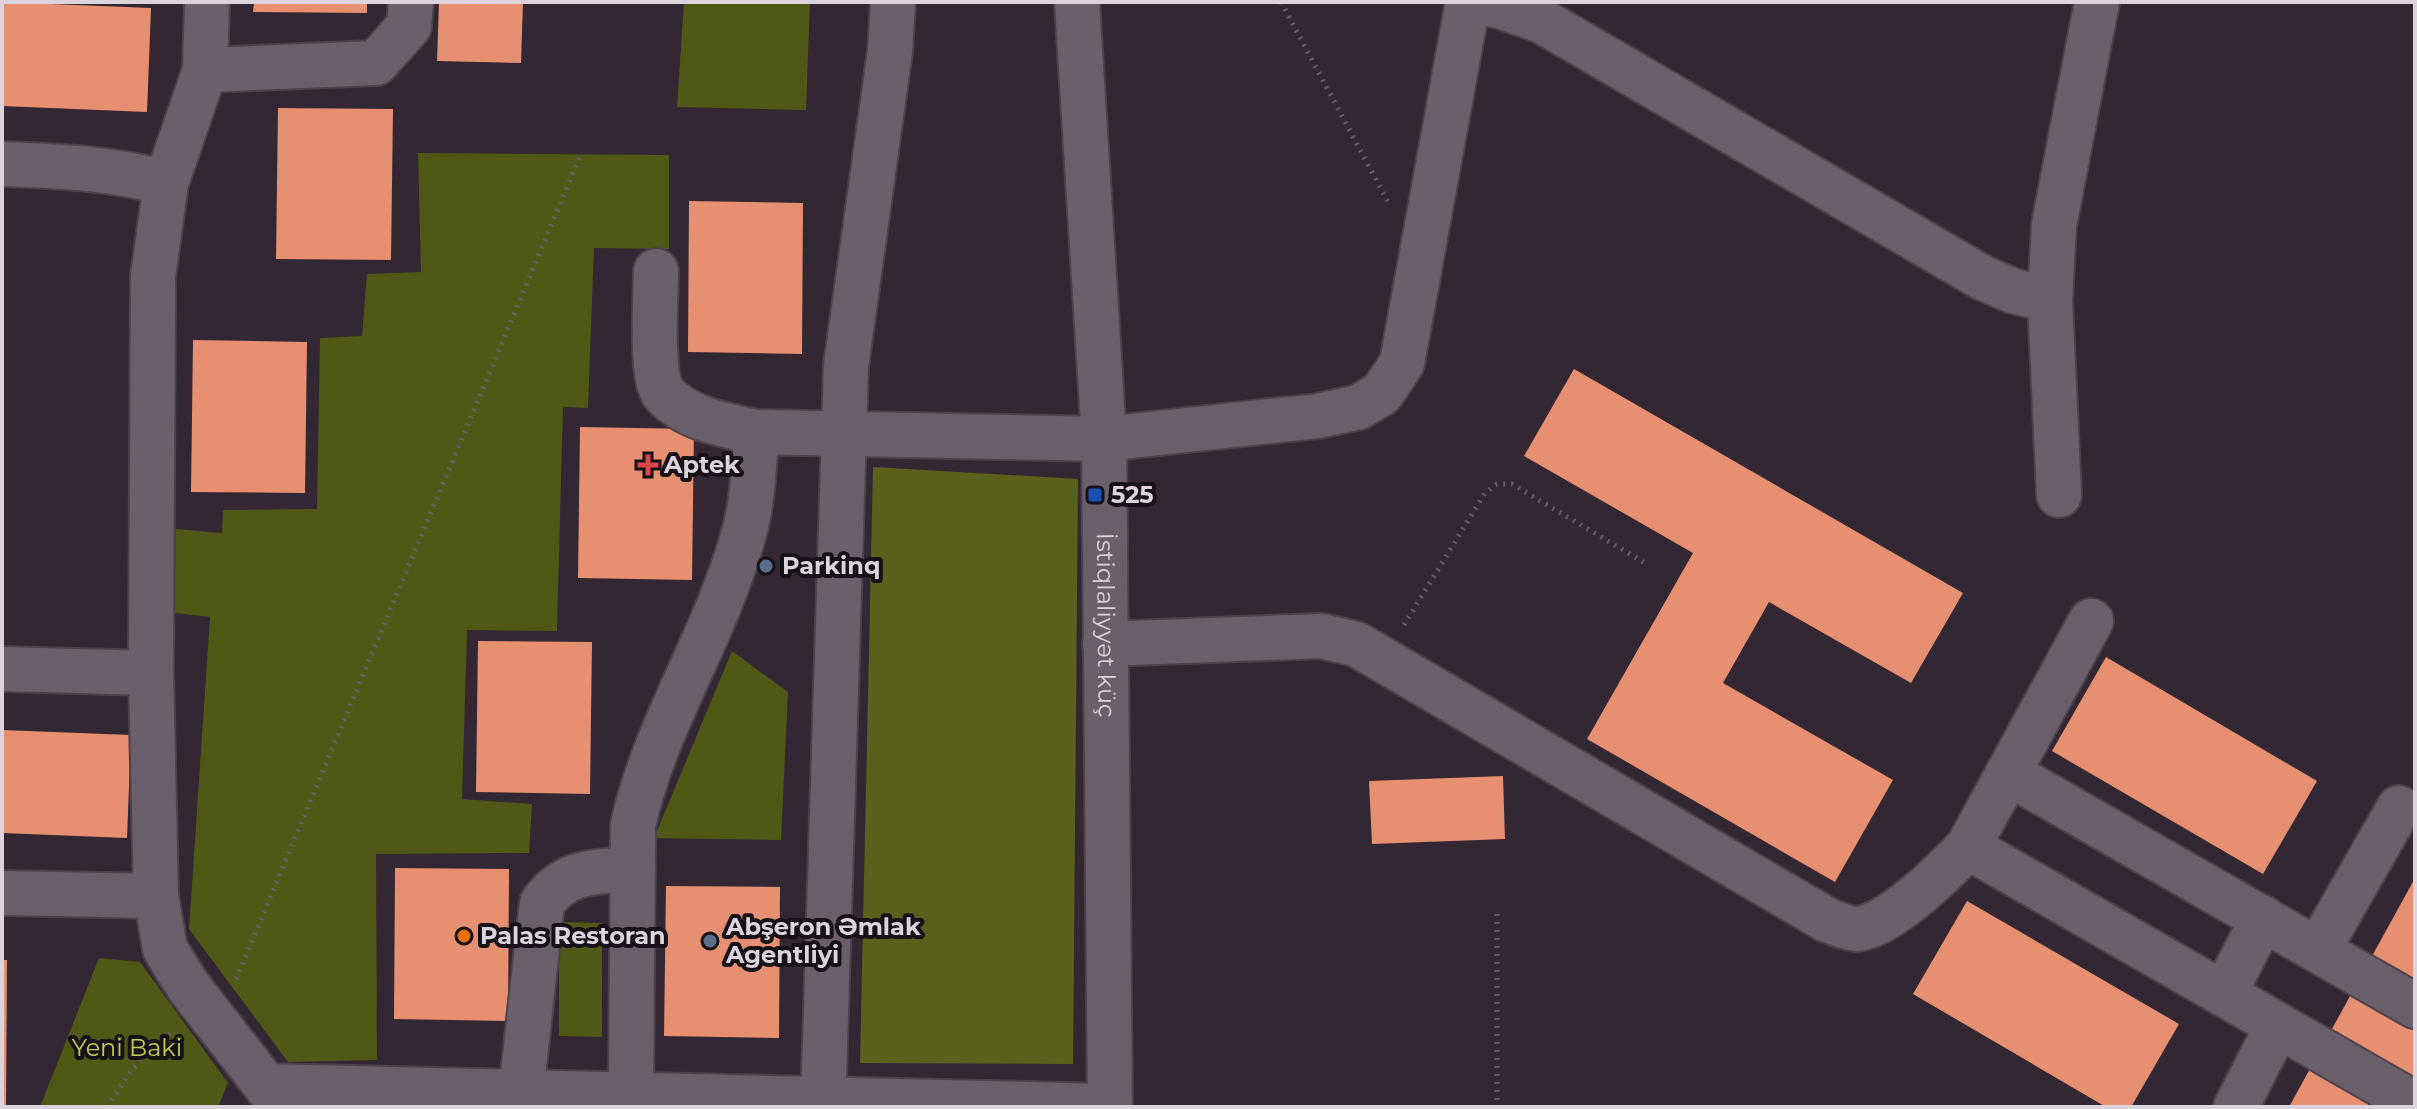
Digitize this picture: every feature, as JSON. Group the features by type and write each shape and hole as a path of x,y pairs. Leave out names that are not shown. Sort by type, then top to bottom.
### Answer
{"street":[{"path":"207,2 205,70 166,183 153,276 151,673 156,896 165,949 261,1096 521,1093 823,1104 1110,1106"},
{"path":"205,70 376,63 394,47 409,26 411,2"},
{"path":"823,1104 846,366 890,51 893,2"},
{"name":"İstiqlaliyyət küç","path":"1077,2 1104,439 1110,1106"},
{"path":"656,271 656,376 662,393 678,406 710,422 756,432 1104,439 1318,416 1359,407 1382,393 1402,363 1468,2"},
{"path":"1475,2 1500,6 1542,21 1983,278 2013,291 2050,300"},
{"path":"2059,495 2050,300 2054,225 2097,2"},
{"path":"2,164 111,170 166,183"},
{"path":"631,1095 633,825 641,790 724,591 742,540 752,499 756,432"},
{"path":"1105,644 1321,636 1356,644 1827,920 1855,929 1881,921 1938,878 1968,847 2091,621"},
{"path":"2,669 151,673"},
{"path":"2008,773 2415,1006"},
{"path":"2318,950 2399,808"},
{"path":"1968,847 2415,1104"},
{"path":"521,1093 542,903 554,887 585,873 633,869"},
{"path":"2,893 156,896"},
{"path":"2224,994 2263,918"},
{"path":"2236,1107 2278,1025"}],"path":[{"path":"1281,2 1398,221 1424,241"},
{"path":"232,987 581,154"},
{"path":"1383,660 1485,493 1497,484 1512,484 1645,563"},
{"path":"1497,914 1497,1107"},
{"path":"107,1107 131,1071 172,1032"}],"green space":[{"path":"684,2 810,2 806,110 677,107"},
{"path":"418,153 669,155 669,249 594,248 588,408 563,407 557,631 467,630 462,799 532,804 529,853 376,854 377,1060 288,1062 189,929 210,617 166,612 165,528 222,533 223,510 317,509 320,338 362,336 367,274 421,272"},
{"path":"873,467 1078,479 1073,1064 860,1063"},
{"path":"732,651 788,692 781,840 654,838"},
{"path":"559,922 602,923 602,1037 559,1036"},
{"name":"Yeni Baki","path":"99,958 140,962 228,1083 218,1107 40,1107"}],"building":[{"path":"2,2 151,8 147,112 2,106"},
{"path":"254,2 367,2 367,13 253,12"},
{"path":"439,2 523,2 521,63 437,61"},
{"path":"278,108 393,109 391,260 276,259"},
{"path":"689,201 803,203 802,354 688,352"},
{"path":"193,340 307,342 305,493 191,492"},
{"path":"1574,369 1963,593 1911,683 1769,602 1723,683 1893,780 1835,882 1587,739 1693,553 1524,456"},
{"path":"580,427 694,429 692,580 578,578"},
{"path":"478,641 592,642 590,794 476,792"},
{"path":"2106,657 2317,781 2263,874 2052,751"},
{"path":"2,730 131,735 127,838 2,833"},
{"path":"1503,776 1505,839 1372,844 1369,781"},
{"path":"395,868 509,869 508,1021 394,1019"},
{"path":"2415,878 2415,1080 2400,1107 2289,1107"},
{"path":"666,886 780,887 779,1038 664,1036"},
{"path":"1967,901 2179,1024 2131,1107 2106,1107 1913,994"},
{"path":"2,960 7,960 6,1107 2,1107"}],"place":[{"name":"Aptek","path":"648,465"},
{"name":"525","path":"1095,495"},
{"name":"Parkinq","path":"766,566"},
{"name":"Palas Restoran","path":"464,936"},
{"name":"Abşeron Əmlak Agentliyi","path":"710,941"}]}
